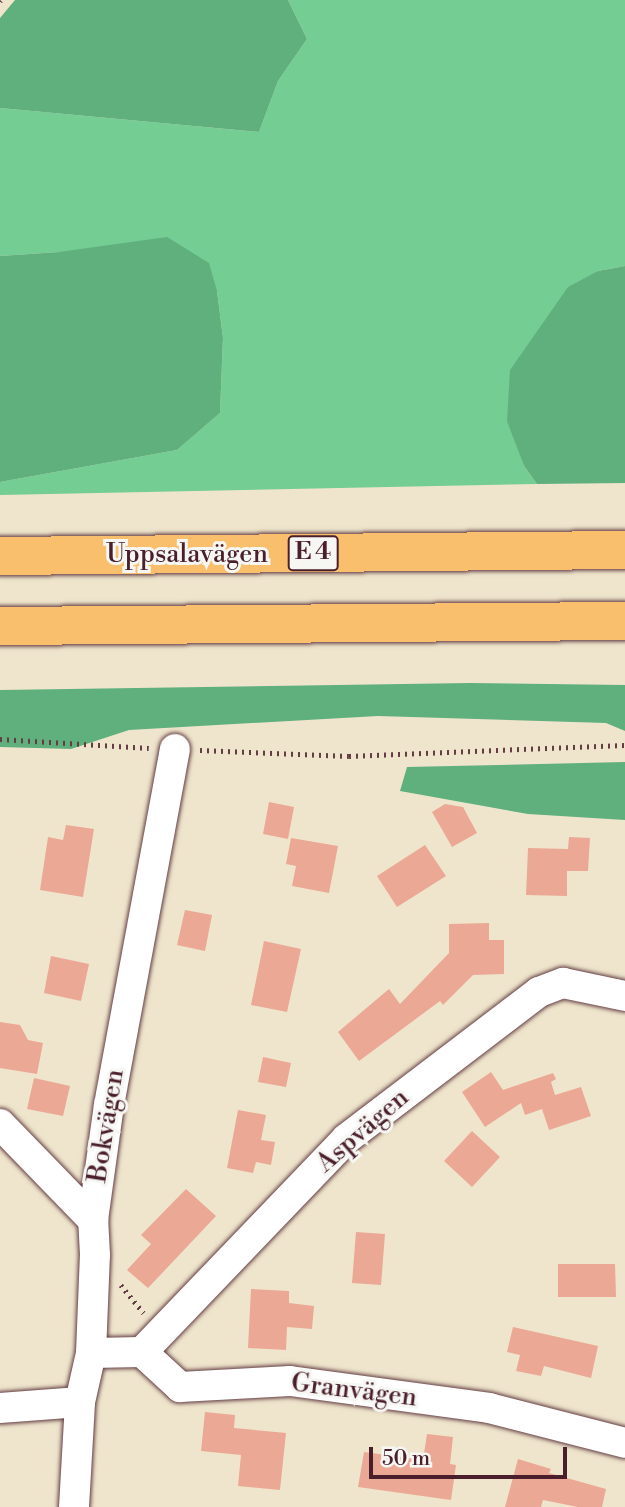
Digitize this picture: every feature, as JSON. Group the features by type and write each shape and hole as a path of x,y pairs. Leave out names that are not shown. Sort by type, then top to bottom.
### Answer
{"highway":[{"name":"Uppsalavägen","path":"0,556 625,550"},
{"path":"0,626 625,621"}],"street":[{"name":"Bokvägen","path":"75,1507 80,1402 91,1353 95,1255 93,1220 109,1105 175,749"},
{"name":"Aspvägen","path":"151,1342 346,1139 539,992 563,983 625,996"},
{"path":"0,1124 93,1220"},
{"path":"91,1353 151,1342"},
{"name":"Granvägen","path":"151,1342 180,1387 290,1381 489,1408 625,1443"},
{"path":"0,1408 80,1402"}],"path":[{"path":"0,739 349,756 625,746"},
{"path":"95,1255 151,1342"}],"green space":[{"path":"15,0 288,0 307,39 278,81 259,132 0,108 0,18"},
{"path":"288,0 625,0 625,266 598,271 510,370 517,446 524,466 537,484 0,495 0,482 177,450 220,413 223,338 217,291 59,252 0,256 0,108 259,132 278,81 307,39"},
{"path":"167,237 209,263 217,291 223,338 220,413 177,450 0,482 0,256 59,252"},
{"path":"625,266 625,483 537,484 524,466 507,421 510,370 568,287 598,271"},
{"path":"470,683 625,685 625,731 606,723 378,716 129,730 71,749 0,747 0,690"},
{"path":"625,762 625,820 528,814 400,791 407,767"}],"building":[{"path":"269,802 294,807 288,839 263,834"},
{"path":"445,804 463,807 477,833 452,847 432,812"},
{"path":"66,825 94,829 83,897 40,890 48,837 63,840"},
{"path":"569,837 590,838 588,871 567,871 567,896 526,895 528,848 568,849"},
{"path":"291,838 338,846 329,893 292,886 296,866 286,864"},
{"path":"425,845 446,876 397,907 377,876"},
{"path":"185,910 212,915 205,951 177,945"},
{"path":"489,923 489,940 504,940 504,974 473,975 443,1005 440,1001 359,1061 338,1032 389,989 400,1004 449,953 449,924"},
{"path":"264,941 301,949 287,1012 251,1005"},
{"path":"51,956 89,964 81,1001 44,993"},
{"path":"0,1022 20,1025 28,1040 43,1043 37,1074 0,1068"},
{"path":"263,1057 291,1063 286,1087 258,1082"},
{"path":"491,1072 503,1090 553,1073 556,1079 551,1082 555,1095 581,1087 591,1116 549,1130 542,1109 525,1115 521,1103 485,1127 462,1092"},
{"path":"34,1078 70,1086 63,1116 27,1109"},
{"path":"238,1110 266,1115 261,1140 275,1142 271,1165 256,1162 253,1173 227,1168"},
{"path":"472,1131 500,1157 472,1187 444,1161"},
{"path":"186,1189 216,1216 148,1288 127,1270 151,1244 141,1235"},
{"path":"356,1232 385,1234 381,1285 352,1283"},
{"path":"558,1264 615,1264 616,1297 558,1297"},
{"path":"251,1289 289,1291 289,1303 314,1306 312,1329 287,1327 286,1350 248,1348"},
{"path":"513,1327 598,1346 591,1378 544,1366 541,1376 516,1371 520,1355 507,1352"},
{"path":"205,1412 235,1415 234,1428 286,1433 280,1490 238,1486 241,1455 201,1451"},
{"path":"427,1434 453,1437 450,1464 456,1465 451,1500 358,1487 364,1452 423,1460"},
{"path":"518,1459 551,1469 549,1473 606,1489 602,1507 578,1507 543,1500 541,1507 505,1507"}]}
